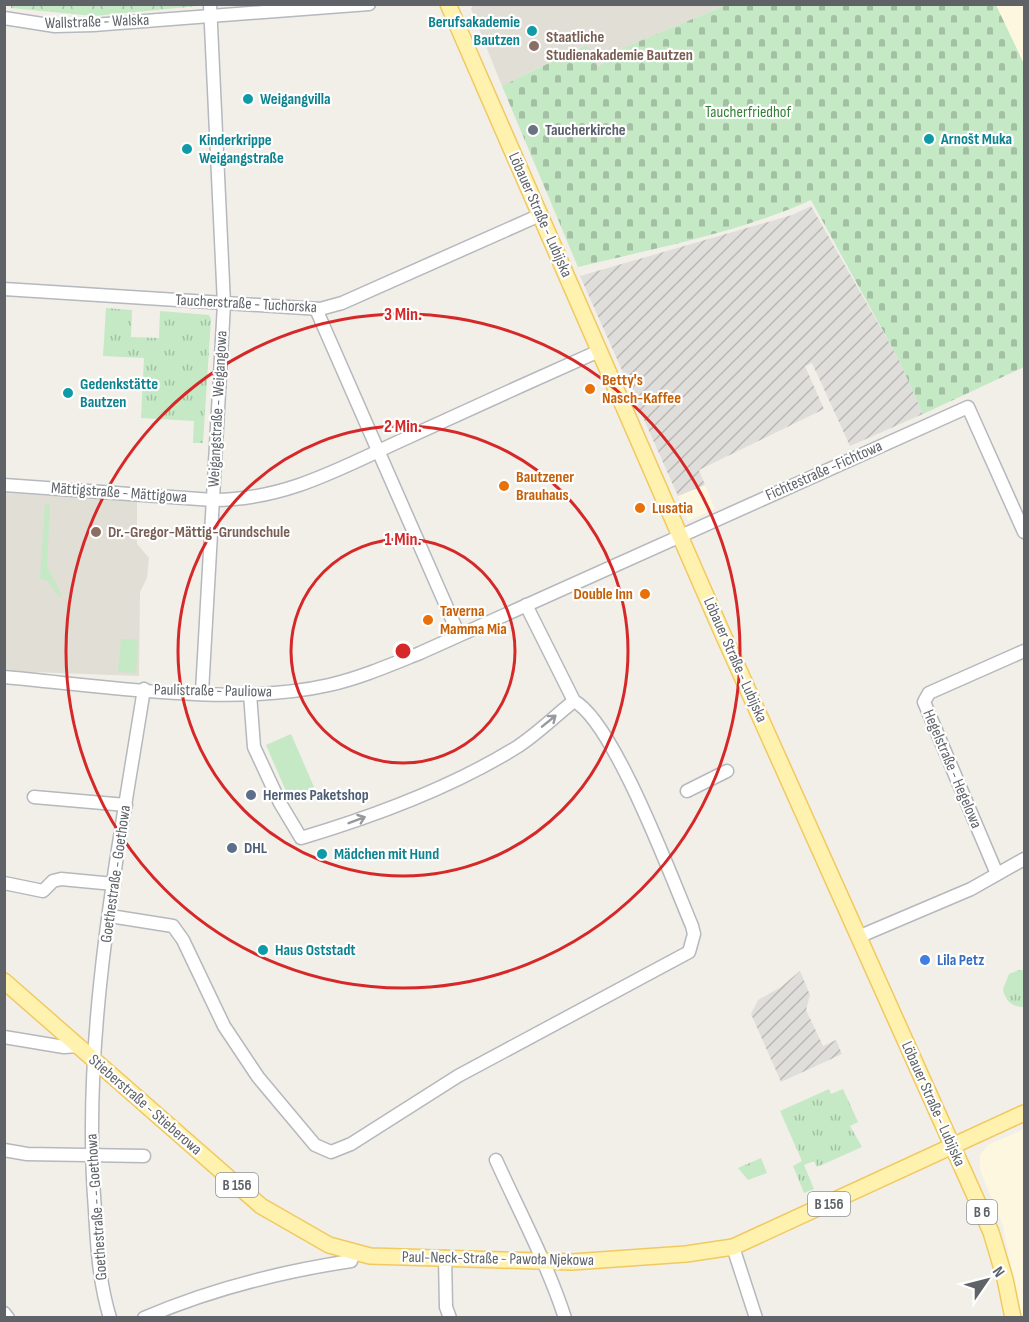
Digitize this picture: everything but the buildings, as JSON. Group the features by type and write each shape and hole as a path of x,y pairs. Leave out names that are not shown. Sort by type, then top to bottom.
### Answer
{"main road":[{"name":"Löbauer Straße - Lubijska","path":"448,4 680,537 991,1232 1013,1317"},
{"name":"Stieberstraße - Stieberowa","path":"4,981 261,1206 311,1237 354,1252"},
{"name":"B 156","path":"952,1148 1024,1113"},
{"name":"Paul-Neck-Straße - Pawoła Njekowa","path":"354,1252 397,1258 445,1257 572,1262 663,1256 733,1247 952,1148"}],"street":[{"name":"Wallstraße - Walska","path":"4,18 55,26 210,11 369,4"},
{"name":"Weigangstraße - Weigangowa","path":"201,692 224,304 210,11"},
{"name":"Taucherstraße - Tuchorska","path":"4,289 316,309 342,303 540,215"},
{"path":"316,309 459,635"},
{"name":"Mättigstraße - Mättigowa","path":"4,485 213,500 242,500 274,494 599,351"},
{"name":"Fichtestraße -Fichtowa","path":"680,537 968,407 1021,514"},
{"path":"1021,514 1024,532"},
{"name":"Paulistraße - Pauliowa","path":"4,677 144,689 249,694 329,685 374,672 680,537"},
{"path":"110,916 173,926 183,940 224,1026 258,1077 315,1145 325,1150 337,1151 426,1094 689,952 693,944 692,926 629,778 608,741 583,705 574,701 526,605"},
{"name":"Hegelstraße - Hegelowa","path":"997,874 924,702 929,693 1024,651"},
{"name":"Goethestraße - Goethowa","path":"94,1060 93,1033 144,689"},
{"path":"249,694 254,747 280,803 301,838 357,820 478,769 519,746 574,701"},
{"path":"687,791 728,771"},
{"path":"34,797 126,805"},
{"path":"858,938 952,897 1024,859"},
{"path":"4,883 44,891 53,881 61,879 114,884"},
{"path":"4,1038 64,1047 78,1046"},
{"name":"Goethestraße - - Goethowa","path":"94,1060 90,1154 99,1266 110,1317"},
{"path":"4,1150 27,1154 144,1156"},
{"path":"496,1160 533,1243 545,1261 563,1317"},
{"path":"733,1247 756,1317"},
{"path":"144,1317 201,1295 244,1282 288,1271 351,1261 354,1252"},
{"path":"445,1257 446,1307 450,1317"},
{"path":"4,1313 8,1317"}],"shaded area":[{"name":"Staatliche Studienakademie Bautzen","path":"473,4 726,5 623,48 598,67 585,45 502,86 471,9"},
{"path":"996,5 1024,5 1024,64 1006,28"},
{"path":"811,206 898,358 923,414 850,446 812,363 805,366 824,409 699,470 705,485 678,496 580,276 792,215"},
{"path":"705,485 715,509 688,521 678,496"},
{"path":"5,493 137,501 137,544 149,558 147,578 140,592 139,676 5,671"},
{"path":"800,971 810,995 806,1010 823,1046 836,1040 842,1054 781,1082 751,1014 758,1000 781,987"},
{"path":"1024,1129 1024,1317 1021,1318 1003,1226 980,1170 980,1155 988,1145"}],"green space":[{"path":"198,4 198,6 94,16 11,8 11,5"},
{"name":"Taucherfriedhof","path":"726,5 996,5 1024,64 1024,367 923,414 898,358 811,200 726,231 578,267 502,86 586,45 598,67 623,48"},
{"path":"106,308 132,310 131,337 159,338 160,311 209,315 211,319 203,443 193,443 194,421 141,418 144,358 103,356"},
{"path":"45,504 50,504 47,567 62,595 59,597 47,580 40,579"},
{"path":"121,639 138,640 136,673 118,672"},
{"path":"291,734 314,787 289,798 266,745"},
{"path":"1024,970 1024,1007 1010,1002 1005,997 1003,989 1009,974"},
{"path":"829,1089 831,1094 843,1089 858,1122 850,1126 862,1147 817,1167 814,1161 804,1165 814,1189 804,1193 793,1166 802,1161 780,1111"},
{"path":"761,1158 767,1173 748,1180 738,1168"}],"place":[{"name":"Berufsakademie Bautzen","path":"532,31"},
{"name":"Staatliche Studienakademie Bautzen","path":"534,46"},
{"name":"Weigangvilla","path":"248,99"},
{"name":"Taucherkirche","path":"533,130"},
{"name":"Arnošt Muka","path":"929,139"},
{"name":"Kinderkrippe Weigangstraße","path":"187,149"},
{"name":"Betty's Nasch-Kaffee","path":"590,389"},
{"name":"Gedenkstätte Bautzen","path":"68,393"},
{"name":"Bautzener Brauhaus","path":"504,486"},
{"name":"Lusatia","path":"640,508"},
{"name":"Dr.-Gregor-Mättig-Grundschule","path":"96,532"},
{"name":"Double Inn","path":"645,594"},
{"name":"Taverna Mamma Mia","path":"428,620"},
{"name":"Hermes Paketshop","path":"251,795"},
{"name":"DHL","path":"232,848"},
{"name":"Mädchen mit Hund","path":"322,854"},
{"name":"Haus Oststadt","path":"263,950"},
{"name":"Lila Petz","path":"925,960"}]}
